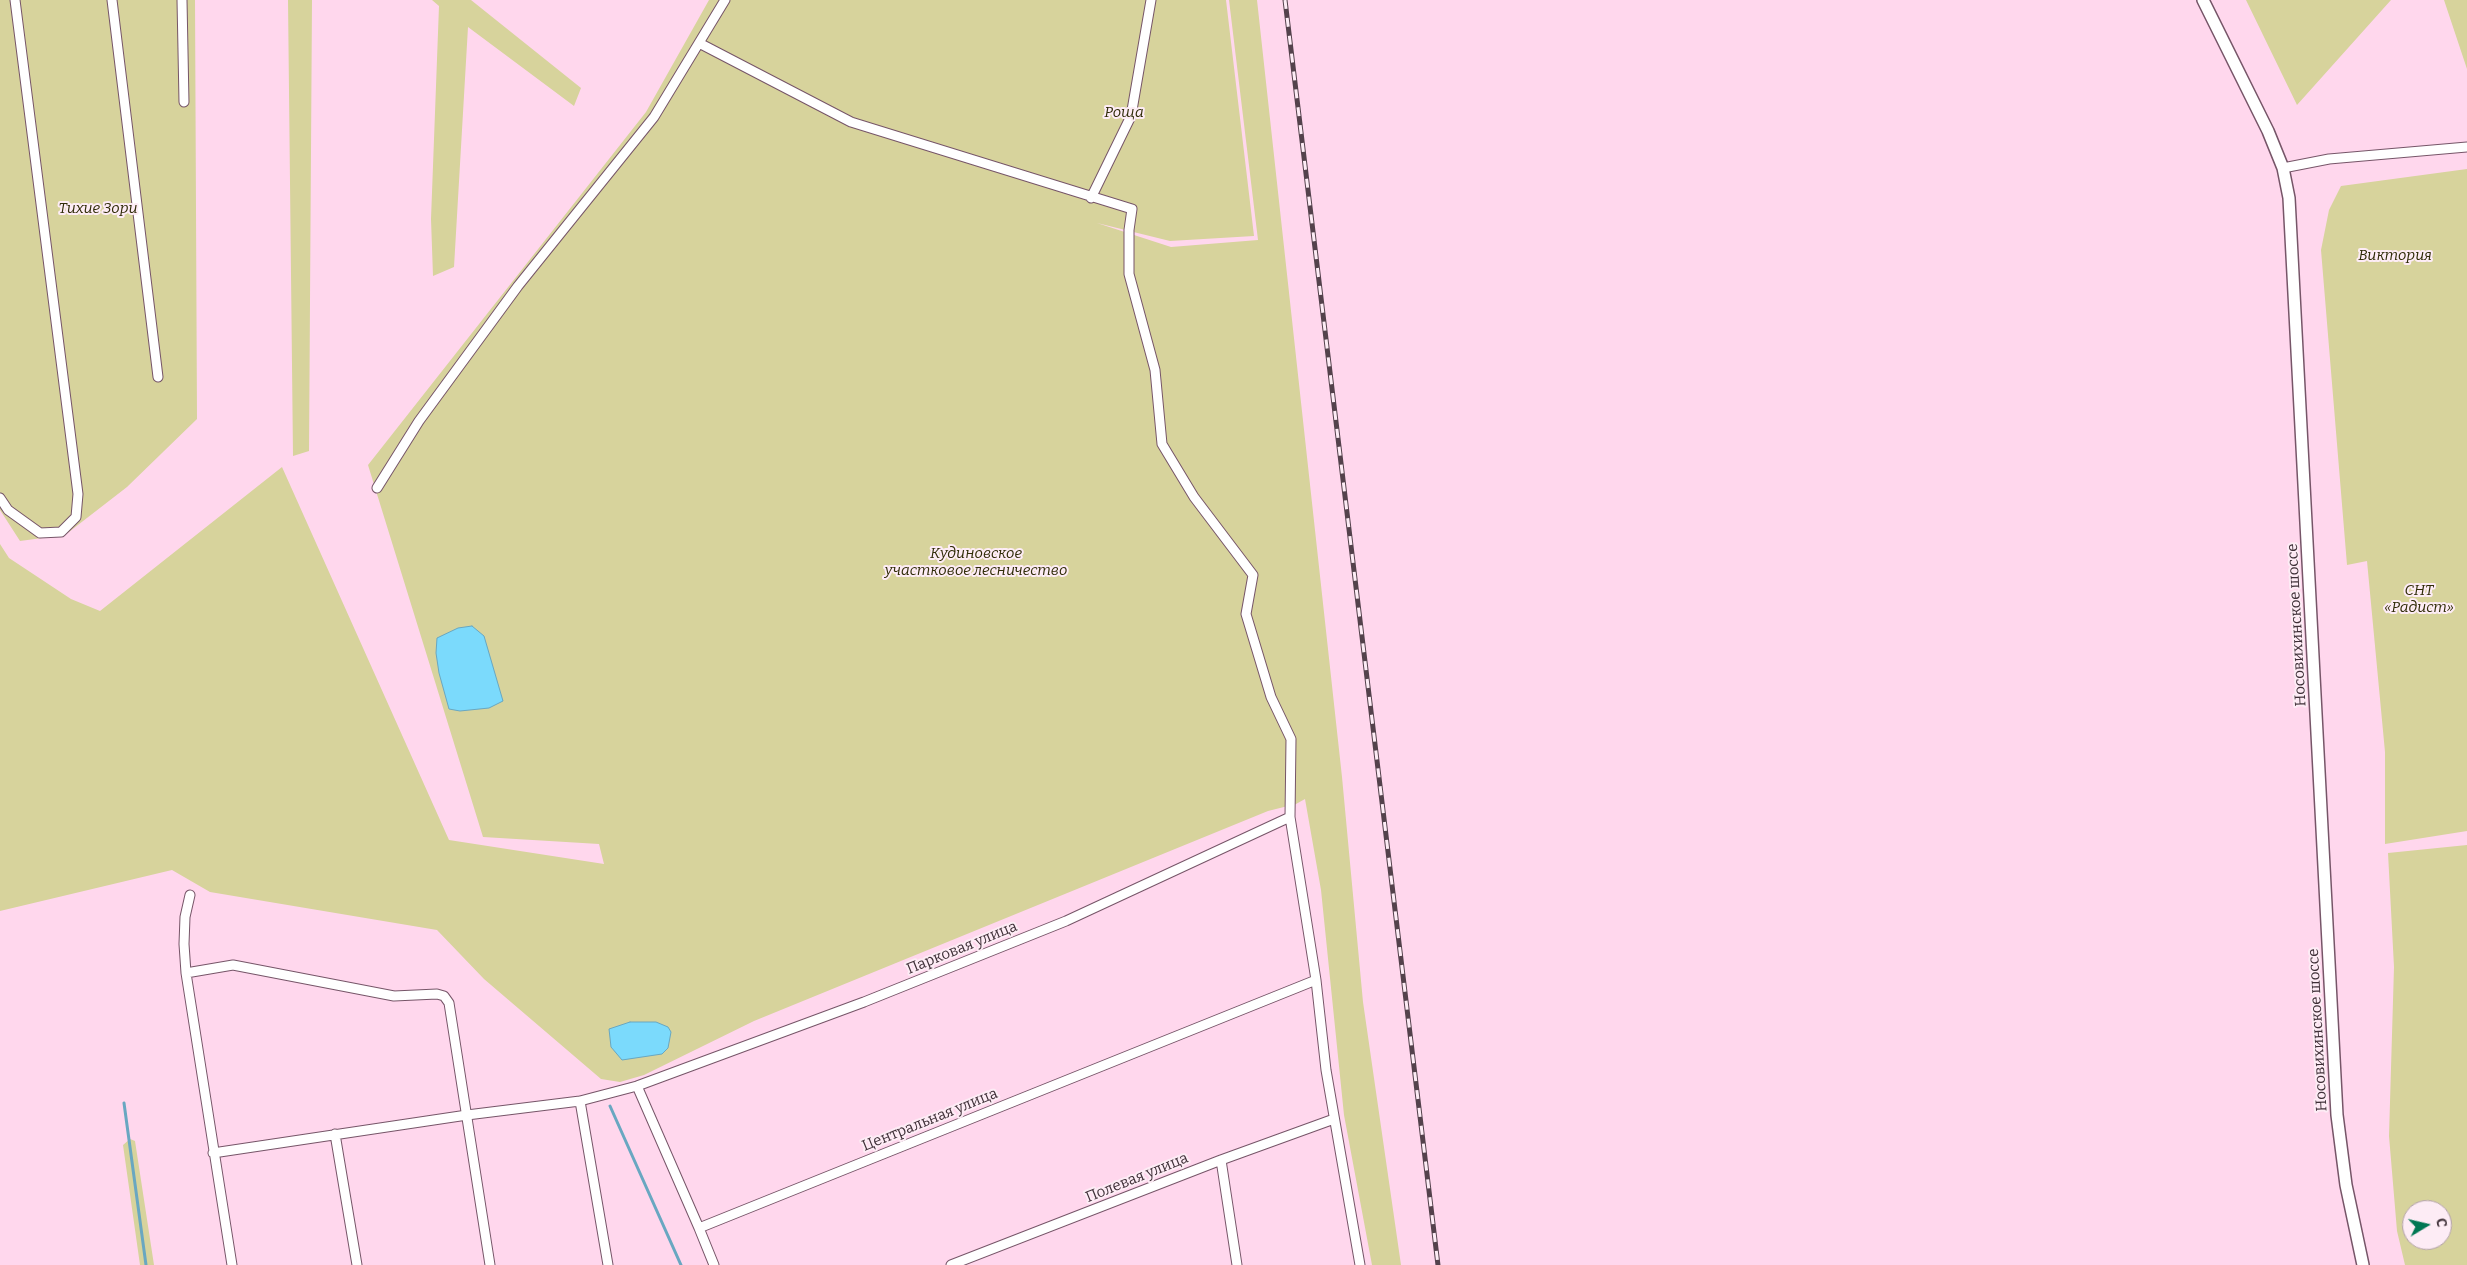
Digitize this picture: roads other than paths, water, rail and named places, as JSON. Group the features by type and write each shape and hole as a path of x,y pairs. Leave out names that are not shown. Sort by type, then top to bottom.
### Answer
{"main road":[{"name":"Носовихинское шоссе","path":"2203,0 2255,101 2283,168 2292,232 2337,1115 2346,1185 2363,1265"}],"street":[{"path":"0,498 8,510 40,533 61,532 76,517 78,494 14,0"},
{"path":"112,0 158,377"},
{"path":"182,0 184,102"},
{"path":"377,488 418,421 518,286 654,117 725,0"},
{"path":"1091,198 1131,116 1151,0"},
{"path":"699,43 851,122 1091,198 1132,209 1129,230 1129,274 1155,370 1162,444 1194,497 1252,575 1246,614 1271,697 1291,739 1290,817 1316,980 1326,1070 1360,1265"},
{"path":"2283,168 2329,160 2467,147"},
{"name":"Парковая улица","path":"214,1153 467,1115 580,1101 637,1086 864,1002 1066,921 1290,817"},
{"path":"190,894 185,917 186,973 232,1265"},
{"path":"186,973 233,964 394,996 437,994 444,996 449,1004 490,1265"},
{"name":"Центральная улица","path":"699,1228 1316,980"},
{"path":"637,1086 714,1265"},
{"path":"580,1101 608,1265"},
{"name":"Полевая улица","path":"951,1265 1222,1160 1334,1119"},
{"path":"335,1134 357,1265"},
{"path":"1222,1160 1237,1265"}],"water":[{"path":"472,626 484,636 503,701 489,708 460,711 449,709 439,673 436,653 437,638 458,628"},
{"path":"630,1022 656,1022 668,1027 671,1032 668,1048 662,1054 622,1060 611,1047 609,1029"}],"waterway":[{"path":"124,1103 146,1265"},
{"path":"610,1106 681,1265"}],"railway":[{"path":"1285,0 1438,1265"}],"park label":[{"name":"Роща","path":"1124,113"},
{"name":"Тихие Зори","path":"98,209"},
{"name":"Виктория","path":"2395,256"},
{"name":"Кудиновское участковое лесничество","path":"976,562"},
{"name":"СНТ «Радист»","path":"2419,600"}]}
